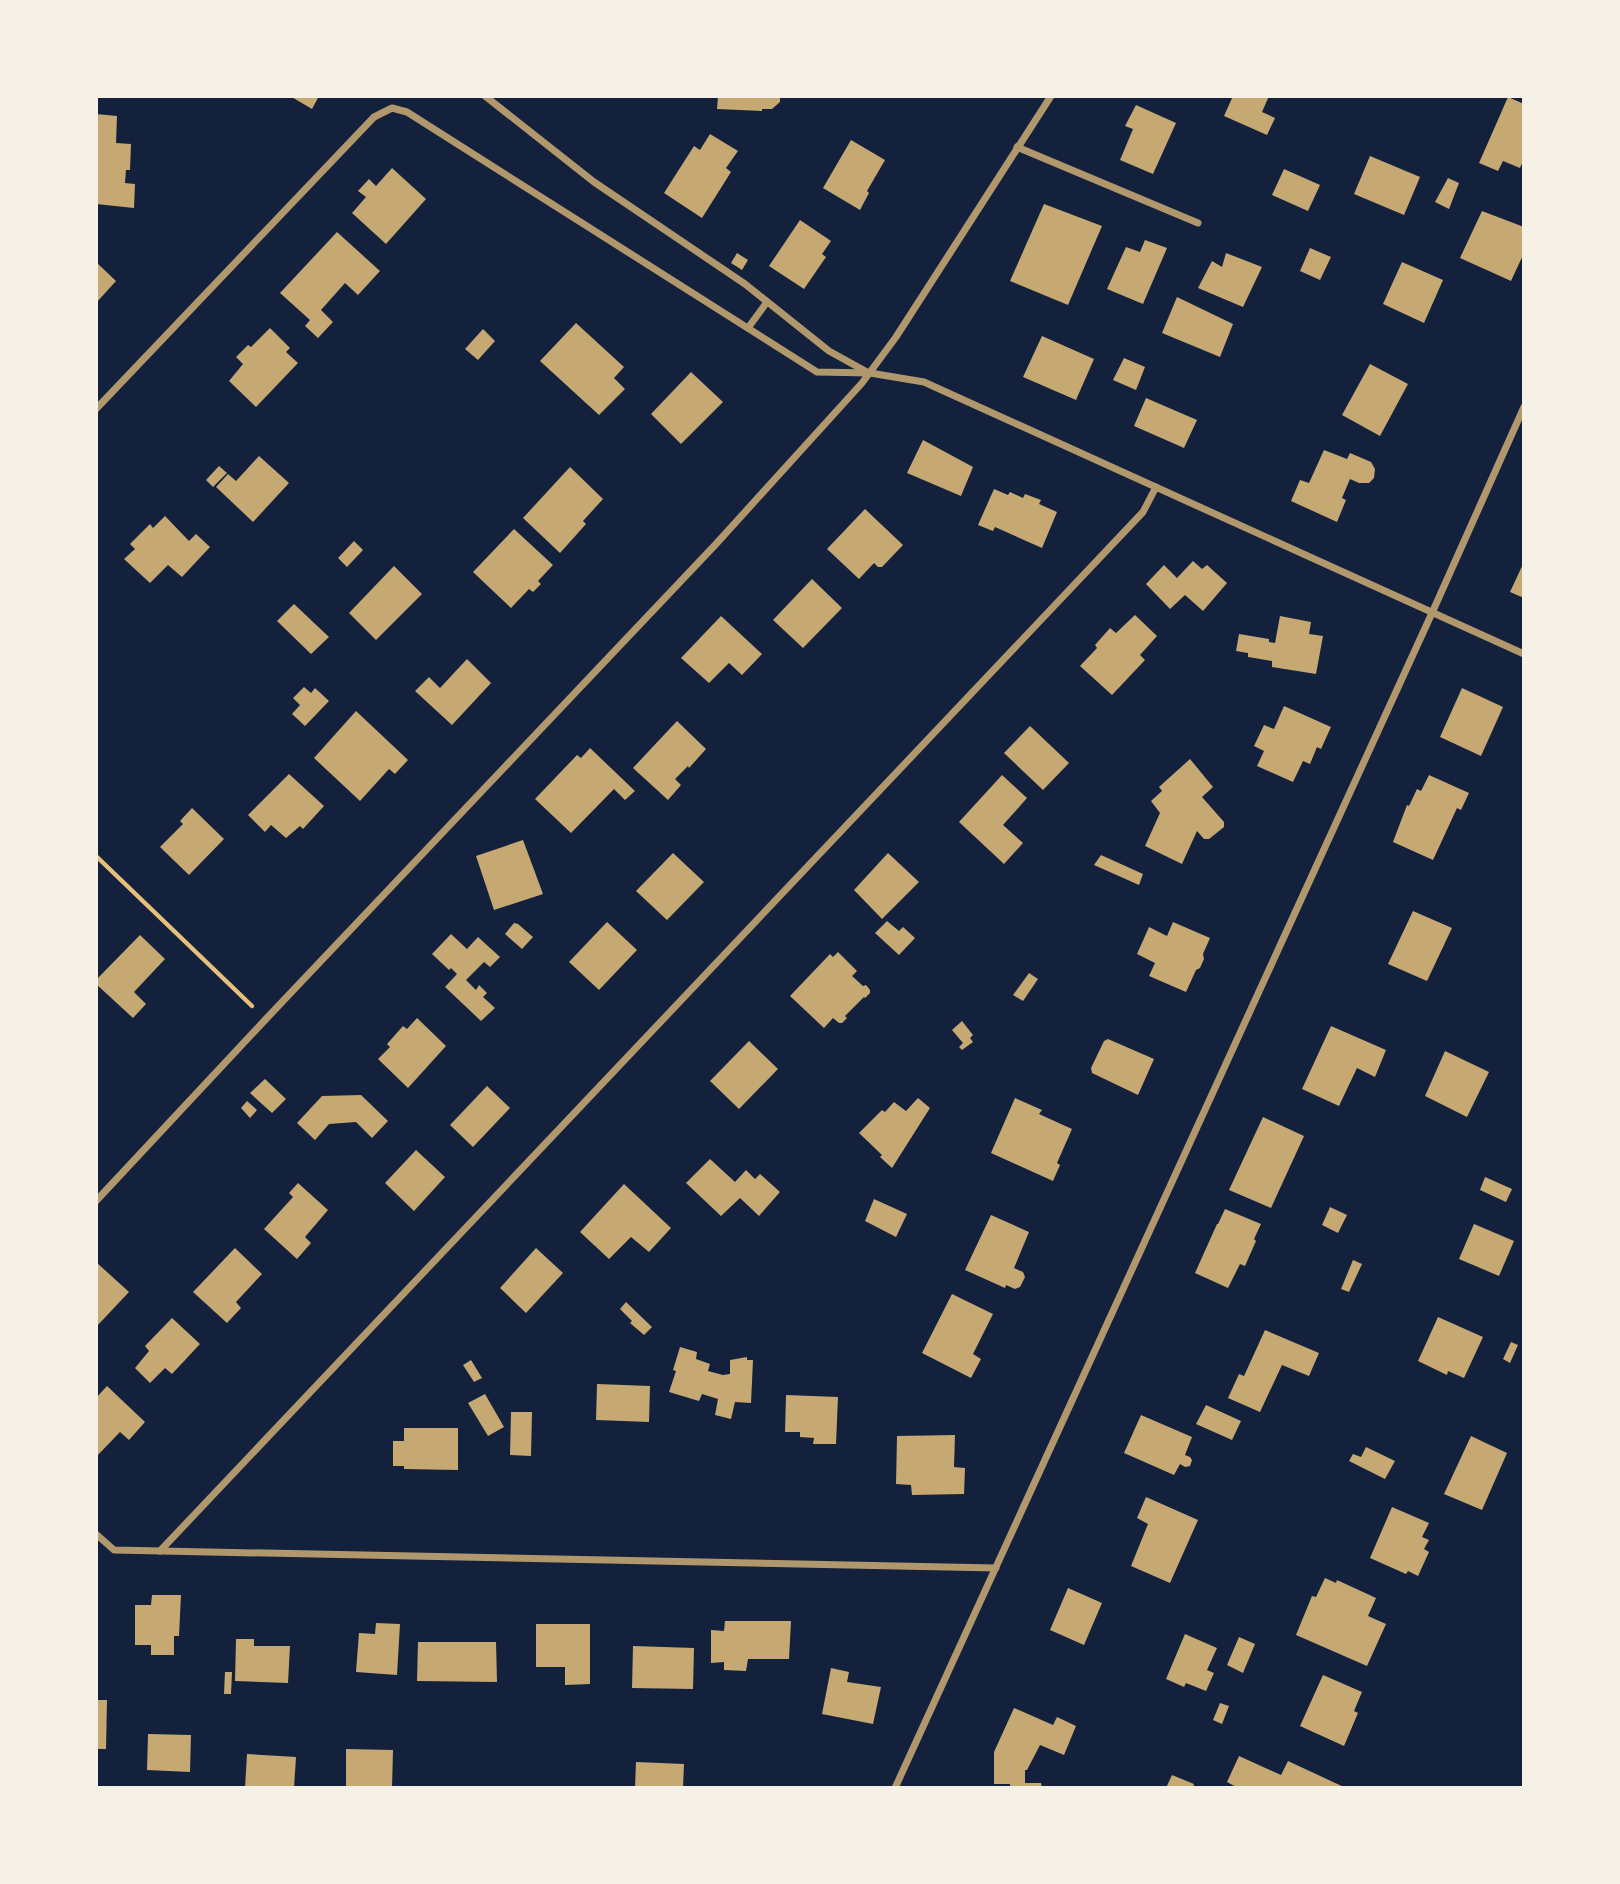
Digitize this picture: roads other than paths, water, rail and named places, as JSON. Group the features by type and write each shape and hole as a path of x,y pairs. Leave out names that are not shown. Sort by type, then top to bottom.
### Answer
{"street":[{"path":"485,96 594,182 745,284 830,351 870,373"},
{"path":"96,1201 716,544 870,373 1051,96"},
{"path":"96,409 374,117 392,108 407,112 817,372 870,373 923,382 1524,654"},
{"path":"1017,147 1198,223"},
{"path":"748,328 767,302"},
{"path":"895,1788 1524,407"},
{"path":"160,1551 1143,512 1156,487"},
{"path":"96,1534 114,1550 996,1568"}]}
